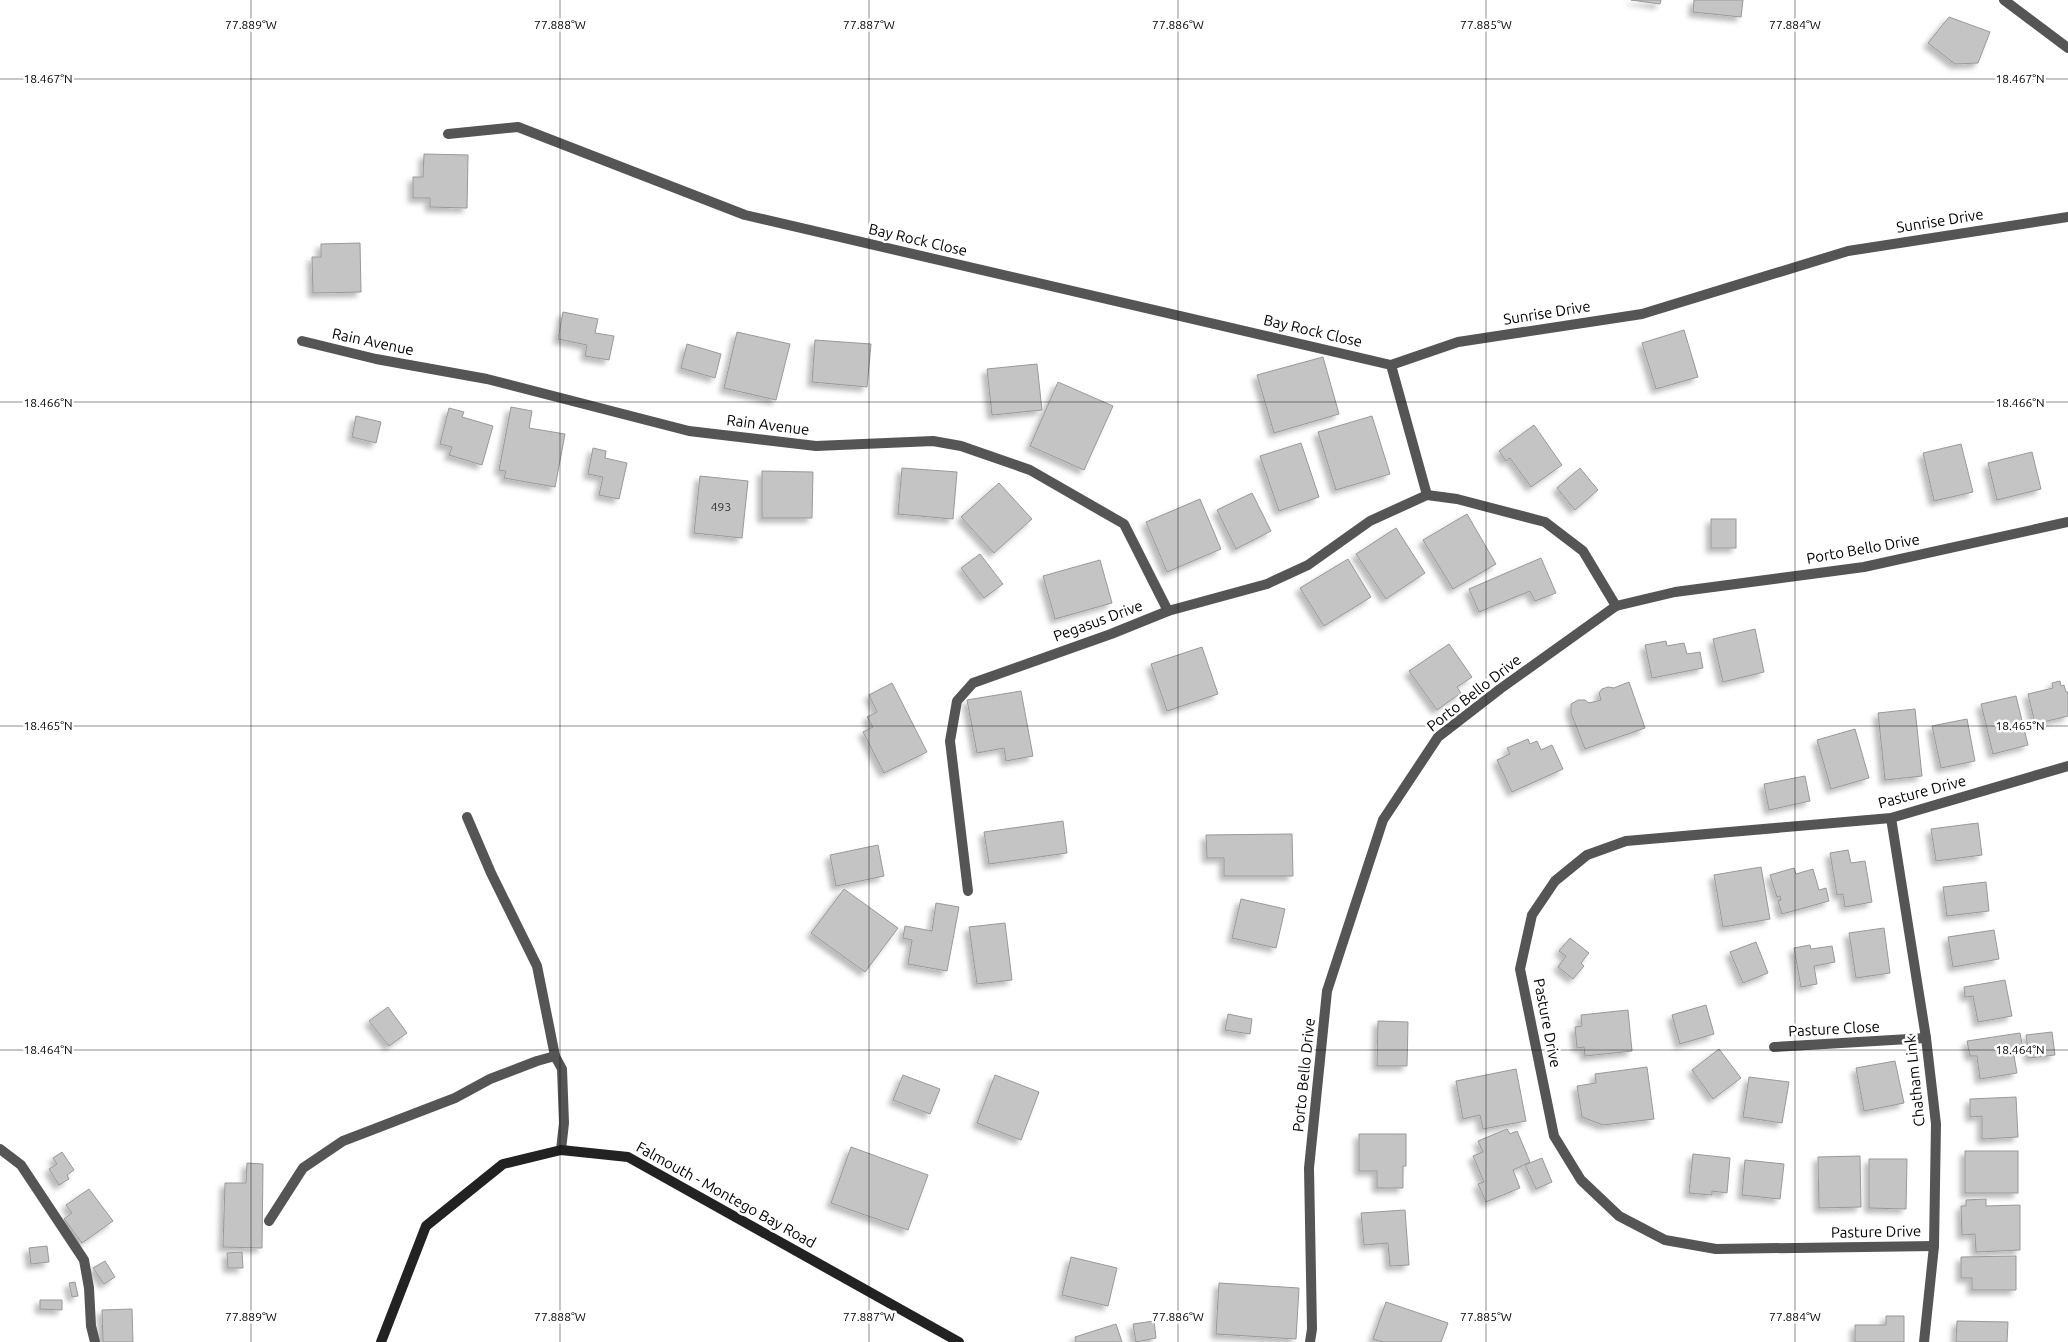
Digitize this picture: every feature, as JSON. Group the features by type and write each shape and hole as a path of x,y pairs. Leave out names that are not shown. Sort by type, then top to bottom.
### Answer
{"main road":[{"name":"Falmouth - Montego Bay Road","path":"381,1342 426,1226 503,1164 561,1150 628,1156 959,1342"}],"street":[{"path":"2010,1 2068,48"},
{"name":"Bay Rock Close","path":"448,134 518,127 745,215 1391,365"},
{"name":"Sunrise Drive","path":"1391,365 1458,342 1642,314 1848,251 2068,217"},
{"name":"Rain Avenue","path":"302,341 376,359 487,379 689,431 816,446 933,441 962,446 1030,470 1124,524 1168,611"},
{"path":"1391,365 1427,495 1457,498 1545,522 1583,551 1616,606"},
{"name":"Pegasus Drive","path":"968,892 950,741 957,702 973,683 1111,634 1168,611 1267,584 1308,565 1370,521 1427,495"},
{"name":"Porto Bello Drive","path":"1310,1342 1312,1329 1309,1168 1327,991 1383,820 1438,737 1500,689 1616,606 1675,592 1864,567 2068,522"},
{"name":"Pasture Drive","path":"1934,1246 1716,1249 1665,1240 1619,1216 1581,1180 1554,1136 1520,970 1532,915 1555,881 1587,855 1626,841 1891,818 2068,766"},
{"path":"467,817 491,873 537,966 555,1056 562,1070 564,1124 561,1150"},
{"name":"Chatham Link","path":"1891,818 1926,1038 1936,1124 1934,1246 1924,1342"},
{"name":"Pasture Close","path":"1774,1047 1926,1038"},
{"path":"269,1221 303,1168 343,1141 455,1098 490,1078 555,1056"},
{"path":"0,1149 21,1165 84,1260 89,1288 91,1326 95,1342"}],"building":[{"path":"1631,0 1661,0 1660,4"},
{"path":"1694,0 1743,0 1741,17 1693,12"},
{"path":"1949,17 1990,32 1978,63 1955,64 1928,43"},
{"path":"424,154 468,155 467,208 430,207 430,198 413,198 413,177 423,177"},
{"path":"360,243 361,292 313,293 312,257 321,257 321,244"},
{"path":"563,312 598,319 595,333 614,336 609,360 585,356 587,345 558,339"},
{"path":"1684,330 1698,377 1656,389 1642,343"},
{"path":"737,332 790,344 776,400 724,388"},
{"path":"815,340 871,344 867,387 812,382"},
{"path":"687,344 721,354 715,378 681,368"},
{"path":"1323,357 1339,414 1274,433 1257,375"},
{"path":"1037,364 1042,410 992,415 987,369"},
{"path":"1058,382 1113,406 1084,470 1030,446"},
{"path":"511,407 532,411 529,428 565,434 555,487 504,478 506,471 499,470"},
{"path":"449,408 464,412 462,417 493,426 482,465 449,455 452,447 440,444"},
{"path":"356,416 381,422 376,443 352,437"},
{"path":"1372,416 1390,474 1336,490 1318,432"},
{"path":"1534,425 1562,465 1531,487 1510,458 1506,461 1499,451"},
{"path":"1301,443 1319,497 1279,511 1260,456"},
{"path":"1961,444 1973,492 1934,501 1923,453"},
{"path":"593,448 606,451 605,458 627,463 619,499 599,495 603,477 588,474"},
{"path":"2032,452 2041,489 1997,500 1988,463"},
{"path":"902,468 957,472 953,519 898,514"},
{"path":"1580,468 1598,490 1575,510 1557,488"},
{"path":"762,471 813,472 812,518 762,518"},
{"path":"700,476 748,481 742,538 694,533"},
{"path":"999,483 1032,519 994,553 961,517"},
{"path":"1252,493 1271,531 1236,549 1217,510"},
{"path":"1200,499 1221,549 1167,572 1146,522"},
{"path":"1467,514 1496,564 1453,589 1423,540"},
{"path":"1711,519 1736,519 1736,548 1711,548"},
{"path":"1396,528 1425,573 1386,599 1356,554"},
{"path":"980,554 1003,584 984,598 961,568"},
{"path":"1541,558 1556,593 1535,601 1530,591 1479,612 1469,589"},
{"path":"1348,559 1371,597 1324,626 1300,588"},
{"path":"1100,560 1112,603 1055,619 1043,576"},
{"path":"1755,629 1764,672 1723,682 1713,639"},
{"path":"1666,641 1667,646 1684,643 1687,654 1700,652 1703,668 1652,678 1645,645"},
{"path":"1449,644 1472,677 1457,687 1461,693 1437,710 1409,671"},
{"path":"1202,647 1218,694 1167,711 1151,664"},
{"path":"2060,681 2061,686 2064,685 2066,692 2068,692 2068,716 2035,724 2028,694 2053,688 2052,683"},
{"path":"1629,682 1645,728 1585,749 1571,713 1571,704 1578,700 1585,700 1589,703 1601,700 1599,693 1602,689 1614,688"},
{"path":"892,683 927,752 884,773 863,732 873,727 867,717 877,712 869,695"},
{"path":"1021,691 1033,756 1006,761 1004,748 977,753 967,700"},
{"path":"2016,696 2028,745 1993,754 1981,704"},
{"path":"1915,709 1922,776 1885,780 1878,713"},
{"path":"1967,719 1975,761 1941,768 1932,726"},
{"path":"1855,729 1869,778 1831,789 1817,740"},
{"path":"1528,739 1530,744 1537,741 1541,750 1552,745 1563,769 1512,792 1497,760 1510,754 1507,748"},
{"path":"1805,776 1810,801 1769,810 1764,784"},
{"path":"1063,821 1067,853 989,864 984,832"},
{"path":"1978,823 1982,855 1936,861 1931,829"},
{"path":"1292,834 1293,876 1224,876 1224,858 1207,858 1206,835"},
{"path":"878,845 884,876 836,886 830,855"},
{"path":"1848,850 1851,863 1865,861 1872,902 1845,907 1843,894 1837,895 1830,853"},
{"path":"1761,867 1770,919 1723,927 1714,875"},
{"path":"1794,868 1796,874 1813,869 1819,890 1826,888 1829,901 1782,914 1778,901 1781,900 1780,896 1777,897 1770,875"},
{"path":"1986,882 1989,911 1947,916 1943,887"},
{"path":"844,889 898,928 865,972 811,933"},
{"path":"1241,899 1285,909 1276,948 1232,938"},
{"path":"936,903 959,907 947,971 908,964 912,940 903,938 905,926 932,931"},
{"path":"1005,923 1012,980 977,984 969,927"},
{"path":"1884,928 1890,973 1856,978 1849,933"},
{"path":"1994,930 1999,959 1953,967 1948,937"},
{"path":"1570,938 1589,953 1581,963 1584,966 1573,979 1558,967 1566,956 1559,951"},
{"path":"1756,942 1768,973 1743,983 1730,952"},
{"path":"1810,945 1811,949 1832,946 1835,962 1814,966 1817,984 1801,987 1794,948"},
{"path":"2005,980 2012,1016 1978,1022 1973,996 1965,997 1964,987"},
{"path":"1706,1005 1714,1034 1680,1044 1672,1015"},
{"path":"388,1007 407,1033 389,1046 369,1021"},
{"path":"1628,1010 1632,1051 1585,1056 1584,1047 1577,1048 1575,1027 1582,1026 1581,1015"},
{"path":"1228,1014 1252,1019 1250,1034 1225,1030"},
{"path":"1378,1021 1408,1022 1407,1066 1377,1066"},
{"path":"2052,1032 2055,1055 2029,1058 2026,1035"},
{"path":"2020,1033 2023,1049 2013,1050 2017,1073 1980,1079 1977,1056 1970,1056 1967,1041"},
{"path":"1719,1049 1741,1078 1713,1099 1692,1070"},
{"path":"1895,1061 1904,1103 1864,1111 1856,1068"},
{"path":"1647,1067 1654,1119 1603,1125 1582,1117 1577,1086 1596,1083 1595,1074"},
{"path":"1516,1069 1526,1121 1483,1129 1480,1115 1463,1119 1456,1081"},
{"path":"903,1075 940,1089 930,1114 893,1100"},
{"path":"995,1075 1039,1092 1021,1140 977,1123"},
{"path":"1749,1077 1789,1082 1782,1123 1743,1117"},
{"path":"2016,1097 2018,1137 1982,1139 1982,1116 1970,1117 1970,1099"},
{"path":"1507,1129 1510,1134 1517,1131 1530,1162 1513,1170 1520,1188 1486,1202 1478,1184 1484,1182 1473,1156 1483,1152 1478,1141"},
{"path":"1359,1134 1406,1134 1406,1166 1403,1166 1403,1188 1377,1188 1377,1171 1359,1171"},
{"path":"851,1147 928,1175 908,1230 831,1203"},
{"path":"1965,1151 2018,1151 2018,1193 1965,1193"},
{"path":"62,1152 74,1170 67,1175 69,1179 59,1185 49,1169 57,1164 53,1158"},
{"path":"1693,1154 1730,1158 1727,1193 1712,1191 1712,1195 1689,1193"},
{"path":"1860,1156 1861,1207 1819,1208 1818,1157"},
{"path":"1542,1158 1552,1182 1536,1189 1525,1165"},
{"path":"1869,1159 1907,1159 1906,1209 1869,1208"},
{"path":"1745,1160 1784,1164 1780,1199 1742,1195"},
{"path":"247,1163 263,1164 262,1248 223,1247 225,1183 246,1183"},
{"path":"89,1189 113,1221 82,1243 64,1219 72,1213 66,1205"},
{"path":"1986,1199 1986,1206 2020,1205 2020,1250 1976,1252 1975,1234 1962,1235 1961,1206 1966,1206 1966,1200"},
{"path":"1405,1210 1409,1265 1390,1266 1388,1243 1364,1245 1361,1213"},
{"path":"47,1246 49,1262 31,1264 29,1248"},
{"path":"242,1252 243,1268 228,1268 227,1253"},
{"path":"2016,1256 2016,1290 1972,1290 1972,1278 1961,1278 1961,1257"},
{"path":"1071,1257 1117,1268 1108,1306 1062,1295"},
{"path":"105,1261 115,1277 104,1284 93,1268"},
{"path":"75,1282 78,1296 72,1297 69,1283"},
{"path":"1219,1283 1299,1288 1296,1339 1216,1334"},
{"path":"40,1300 62,1300 62,1310 40,1309"},
{"path":"1386,1302 1448,1323 1441,1342 1383,1342 1373,1339"},
{"path":"132,1309 133,1342 103,1342 102,1310"},
{"path":"1886,1316 1904,1316 1904,1342 1855,1342 1855,1325 1886,1325"},
{"path":"1154,1321 1156,1338 1136,1342 1133,1324"},
{"path":"1957,1321 2008,1322 2007,1342 1956,1342"},
{"path":"1116,1324 1122,1342 1076,1342 1075,1337"}]}
